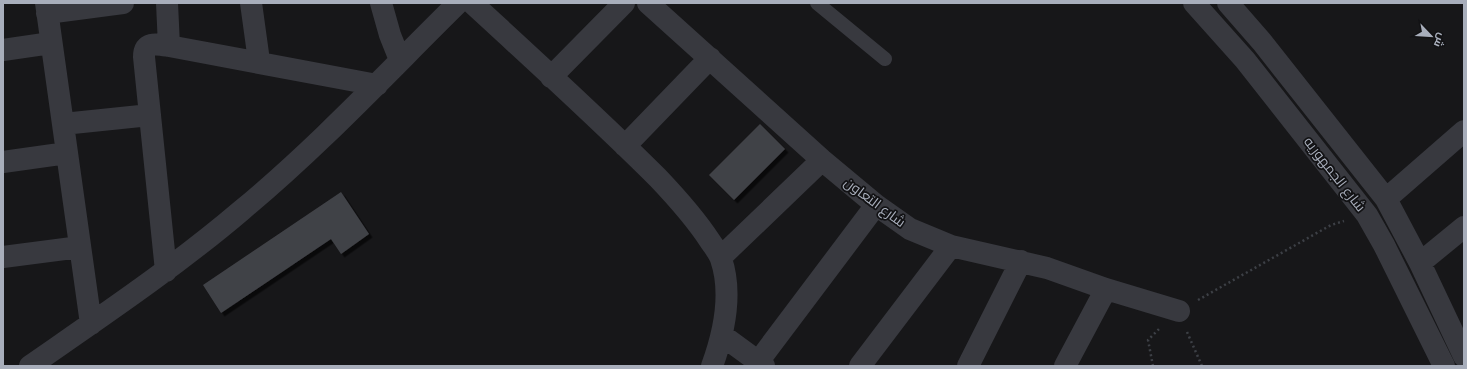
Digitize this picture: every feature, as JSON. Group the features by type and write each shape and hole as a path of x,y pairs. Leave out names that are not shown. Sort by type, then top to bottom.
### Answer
{"street":[{"path":"91,324 47,8 123,3"},
{"path":"167,3 169,46"},
{"path":"251,3 259,61"},
{"path":"381,3 390,35 400,60"},
{"path":"30,366 166,271 242,210 316,146 458,3"},
{"path":"472,3 625,146 679,200 699,224 721,257 726,276 723,336 712,366"},
{"path":"551,77 624,3"},
{"name":"شارع التعاون","path":"648,3 822,160 876,205 910,229 951,246 1021,261 1069,274 1106,289 1179,311"},
{"name":"شارع الجمهوريه","path":"1194,3 1245,60 1367,215 1384,245 1441,359"},
{"name":"شارع الجمهوريه","path":"1228,3 1308,100 1386,199 1461,342"},
{"path":"3,50 52,43"},
{"path":"166,271 144,51 148,46 154,43 259,61 377,85"},
{"path":"625,146 710,58"},
{"path":"1289,115 1308,100"},
{"path":"63,124 150,115"},
{"path":"1386,199 1464,131"},
{"path":"3,162 67,153"},
{"path":"721,257 822,160"},
{"path":"723,336 761,364 876,205"},
{"path":"1420,263 1464,227"},
{"path":"860,366 951,246"},
{"path":"3,257 80,247"},
{"path":"968,366 1021,261"},
{"path":"1066,366 1106,289"},
{"path":"1441,359 1461,342"}],"lane":[{"path":"817,3 885,59"}],"path":[{"path":"1153,366 1148,340 1179,311 1331,225 1367,215"},
{"path":"1179,311 1202,366"}],"building":[{"path":"760,124 785,149 734,200 709,175"},
{"path":"341,192 369,234 341,254 331,239 221,313 203,285"}]}
